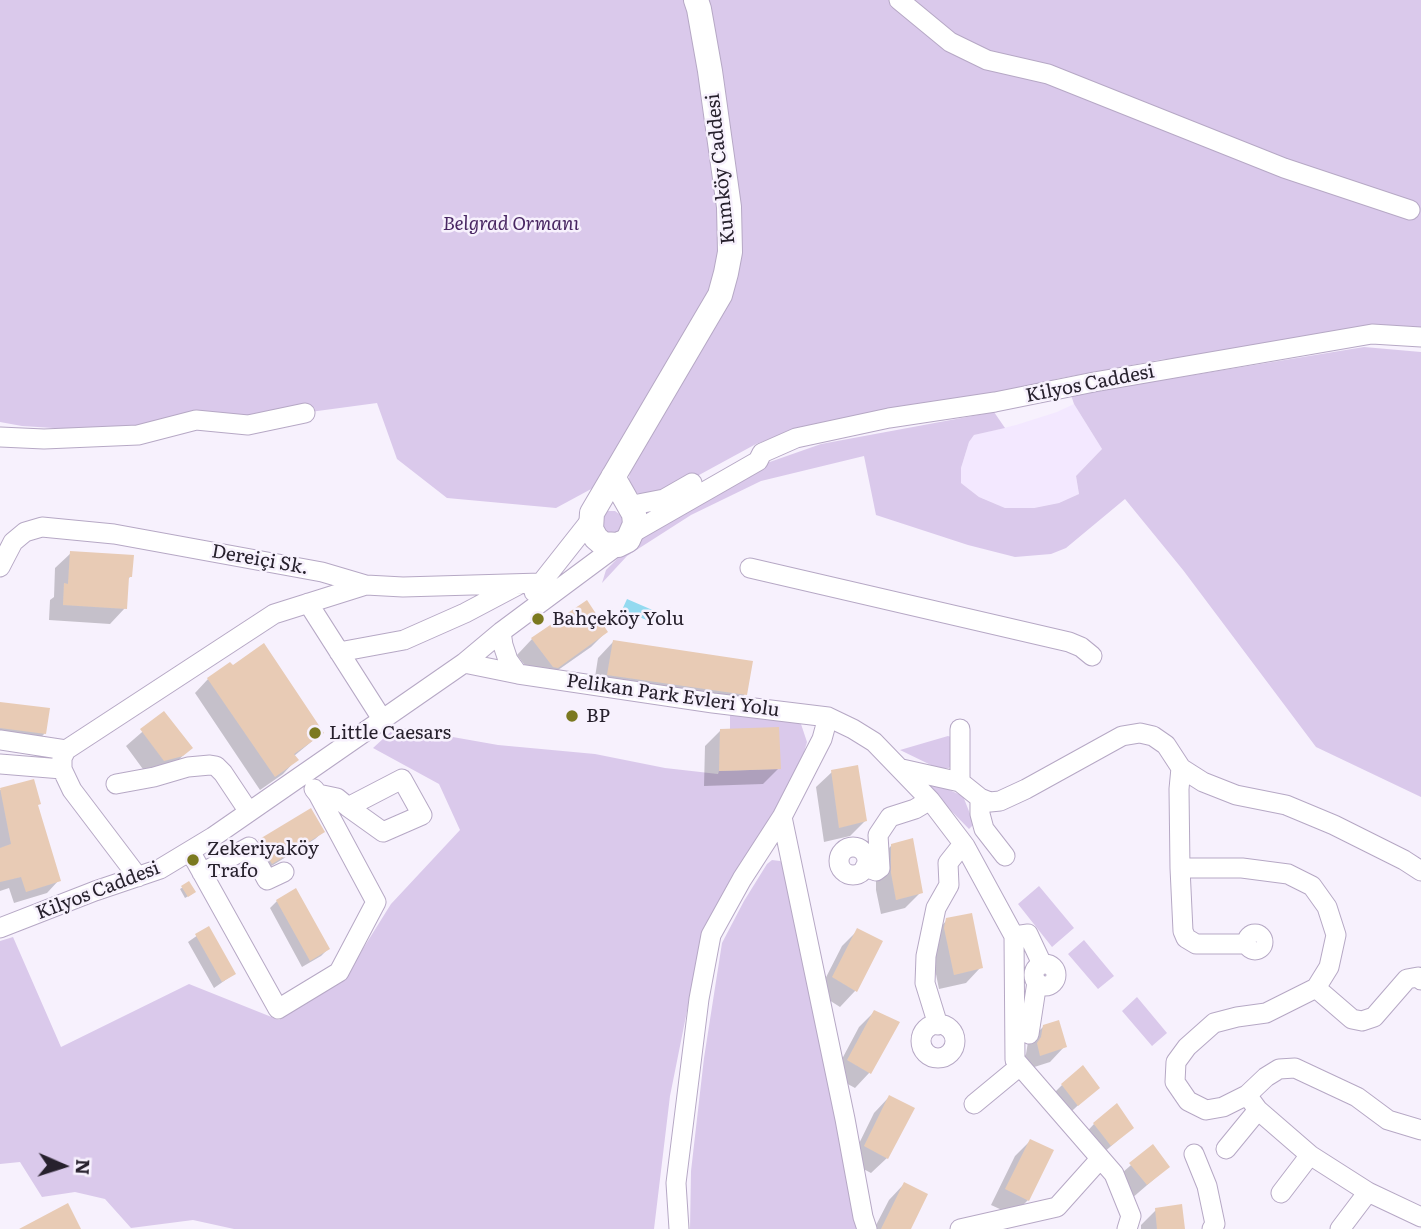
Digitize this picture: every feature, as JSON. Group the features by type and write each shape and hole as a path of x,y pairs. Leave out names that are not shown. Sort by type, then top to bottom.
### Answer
{"main road":[{"name":"Kumköy Caddesi","path":"593,513 720,295 726,273 730,252 729,206 708,61 696,0"},
{"path":"613,477 634,514 635,524 626,538 603,544 596,538 593,513 614,499 627,505"}],"street":[{"path":"899,0 950,42 987,60 1048,74 1284,168 1410,210"},
{"name":"Kilyos Caddesi","path":"762,453 796,438 889,418 995,402 1094,382 1373,334 1421,337"},
{"path":"0,437 44,439 138,435 197,420 248,425 305,413"},
{"path":"501,632 626,538 758,461 762,453 753,451 663,499 627,505"},
{"path":"518,674 508,660 501,632 593,513"},
{"name":"Dereiçi Sk.","path":"0,567 13,542 25,531 42,527 127,536 322,572 366,585 403,587 541,583"},
{"path":"750,568 1069,642 1092,656"},
{"path":"339,652 404,640 465,613 519,584"},
{"path":"0,764 64,760 274,614 366,585"},
{"path":"308,603 382,719"},
{"name":"Kilyos Caddesi","path":"0,928 160,869 249,812 464,663 501,632"},
{"name":"Pelikan Park Evleri Yolu","path":"464,663 518,674 828,717 853,729 874,743 930,800 963,844 1014,936"},
{"path":"679,1229 676,1183 698,999 711,935 742,879 782,817 822,739 828,717"},
{"path":"960,729 960,782"},
{"path":"902,769 960,782 980,798 1000,802 1122,736 1140,733 1153,736 1166,745 1181,768 1203,782 1236,795 1286,804 1404,860 1421,871"},
{"path":"0,740 64,760"},
{"path":"64,760 72,790 138,877"},
{"path":"116,784 188,767 216,766 249,812"},
{"path":"1181,768 1180,868 1186,938 1196,944 1247,944"},
{"path":"190,851 278,1009 339,972 376,902 318,794 304,774"},
{"path":"318,794 337,798 348,807"},
{"path":"980,798 984,829 1005,856"},
{"path":"865,867 876,871 880,868 878,835 890,817 915,809 930,800"},
{"path":"782,817 867,1229"},
{"path":"938,1025 925,983 926,956 936,908 950,885 948,863 963,844"},
{"path":"202,873 249,847 267,880 284,872"},
{"path":"1180,868 1242,868 1288,874 1312,886 1327,907 1336,935 1329,967 1316,988 1266,1013 1213,1023 1187,1047 1176,1062 1175,1082 1188,1101 1206,1110 1252,1102"},
{"path":"1029,1034 1039,973 1028,934 1014,936 1014,1060 1114,1174 1131,1225"},
{"path":"1316,988 1352,1019 1362,1021 1374,1017 1407,979 1418,977 1421,980"},
{"path":"974,1104 1020,1066"},
{"path":"1226,1149 1266,1077 1279,1069 1296,1068 1357,1097 1388,1121 1421,1130"},
{"path":"1252,1102 1310,1155 1367,1192 1421,1217"},
{"path":"1194,1154 1207,1186 1215,1224 1212,1229"},
{"path":"1281,1193 1310,1155"},
{"path":"960,1229 1057,1207 1100,1159"},
{"path":"1340,1229 1367,1192"}],"shaded area":[{"path":"1074,404 1102,449 1076,476 1079,494 1059,503 1034,508 1005,508 979,497 961,483 961,468 974,435 1016,425"}],"green space":[{"name":"Belgrad Ormanı","path":"0,0 1421,0 1421,331 1159,360 1056,379 1020,392 796,430 756,444 666,493 645,496 637,493 631,487 630,468 556,508 447,498 397,459 377,403 146,434 22,426 0,422"},
{"path":"1364,347 1421,352 1421,797 1316,747 1183,570 1125,499 1066,548 1051,554 1015,557 968,545 876,515 864,456 761,481 691,515 627,556 602,583 606,570 627,549 664,522 764,464 821,444 994,412 1005,428 974,435 961,468 961,483 979,497 1005,508 1034,508 1059,503 1079,494 1076,476 1102,449 1071,395"},
{"path":"608,511 615,511 622,516 624,523 618,534 606,534 600,519"},
{"path":"730,711 797,721 801,724 807,742 800,766 702,936 670,1096 654,1229 234,1229 193,1220 131,1228 105,1199 75,1192 42,1197 20,1162 0,1164 0,941 13,937 61,1047 189,984 279,1020 344,979 391,904 460,830 439,784 373,748 396,727 498,745 595,754 665,768 718,774 719,771 780,769 730,729"},
{"path":"951,737 952,764 949,768 937,768 900,750"},
{"path":"921,780 963,796 974,824 969,829"},
{"path":"772,860 785,864 861,1229 690,1229 691,1171 704,1058 722,943 744,901"},
{"path":"1039,886 1074,928 1052,947 1018,904"},
{"path":"1084,940 1114,976 1098,989 1068,954"},
{"path":"1137,997 1167,1033 1152,1046 1122,1011"}],"water":[{"path":"627,599 664,615 659,625 622,610"}],"building":[{"path":"70,551 134,555 132,577 129,577 127,609 63,605 64,583 68,584"},
{"path":"587,600 608,632 558,668 553,667 531,638"},
{"path":"613,640 753,661 747,695 607,675"},
{"path":"264,643 324,733 294,754 299,760 275,777 207,678 230,662 233,665"},
{"path":"0,702 50,708 46,734 0,728"},
{"path":"164,711 193,748 183,756 164,761 140,729"},
{"path":"779,727 781,769 719,771 720,729"},
{"path":"858,765 867,821 839,828 831,770"},
{"path":"34,779 41,804 38,805 61,881 26,892 21,877 0,882 0,848 11,844 0,788"},
{"path":"311,808 325,832 272,864 258,840"},
{"path":"913,838 923,893 896,900 891,873 891,844"},
{"path":"189,881 196,892 188,897 181,886"},
{"path":"296,888 330,949 310,961 276,900"},
{"path":"972,913 983,968 954,975 944,928 946,918"},
{"path":"209,926 236,974 222,982 195,934"},
{"path":"857,928 883,941 857,992 832,977"},
{"path":"874,1010 900,1022 871,1074 847,1060"},
{"path":"1059,1020 1067,1047 1040,1056 1037,1043 1043,1025"},
{"path":"1083,1065 1100,1088 1078,1106 1061,1084"},
{"path":"889,1095 915,1108 888,1159 864,1146"},
{"path":"1117,1103 1134,1128 1111,1146 1093,1123"},
{"path":"1030,1139 1054,1150 1029,1201 1005,1189"},
{"path":"1153,1144 1170,1167 1147,1185 1129,1163"},
{"path":"904,1182 928,1194 911,1229 881,1229"},
{"path":"68,1203 81,1229 19,1229"},
{"path":"1182,1204 1185,1229 1157,1229 1155,1208"}],"place":[{"name":"Bahçeköy Yolu","path":"538,619"},
{"name":"BP","path":"572,716"},
{"name":"Little Caesars","path":"315,733"},
{"name":"Zekeriyaköy Trafo","path":"193,860"}]}
